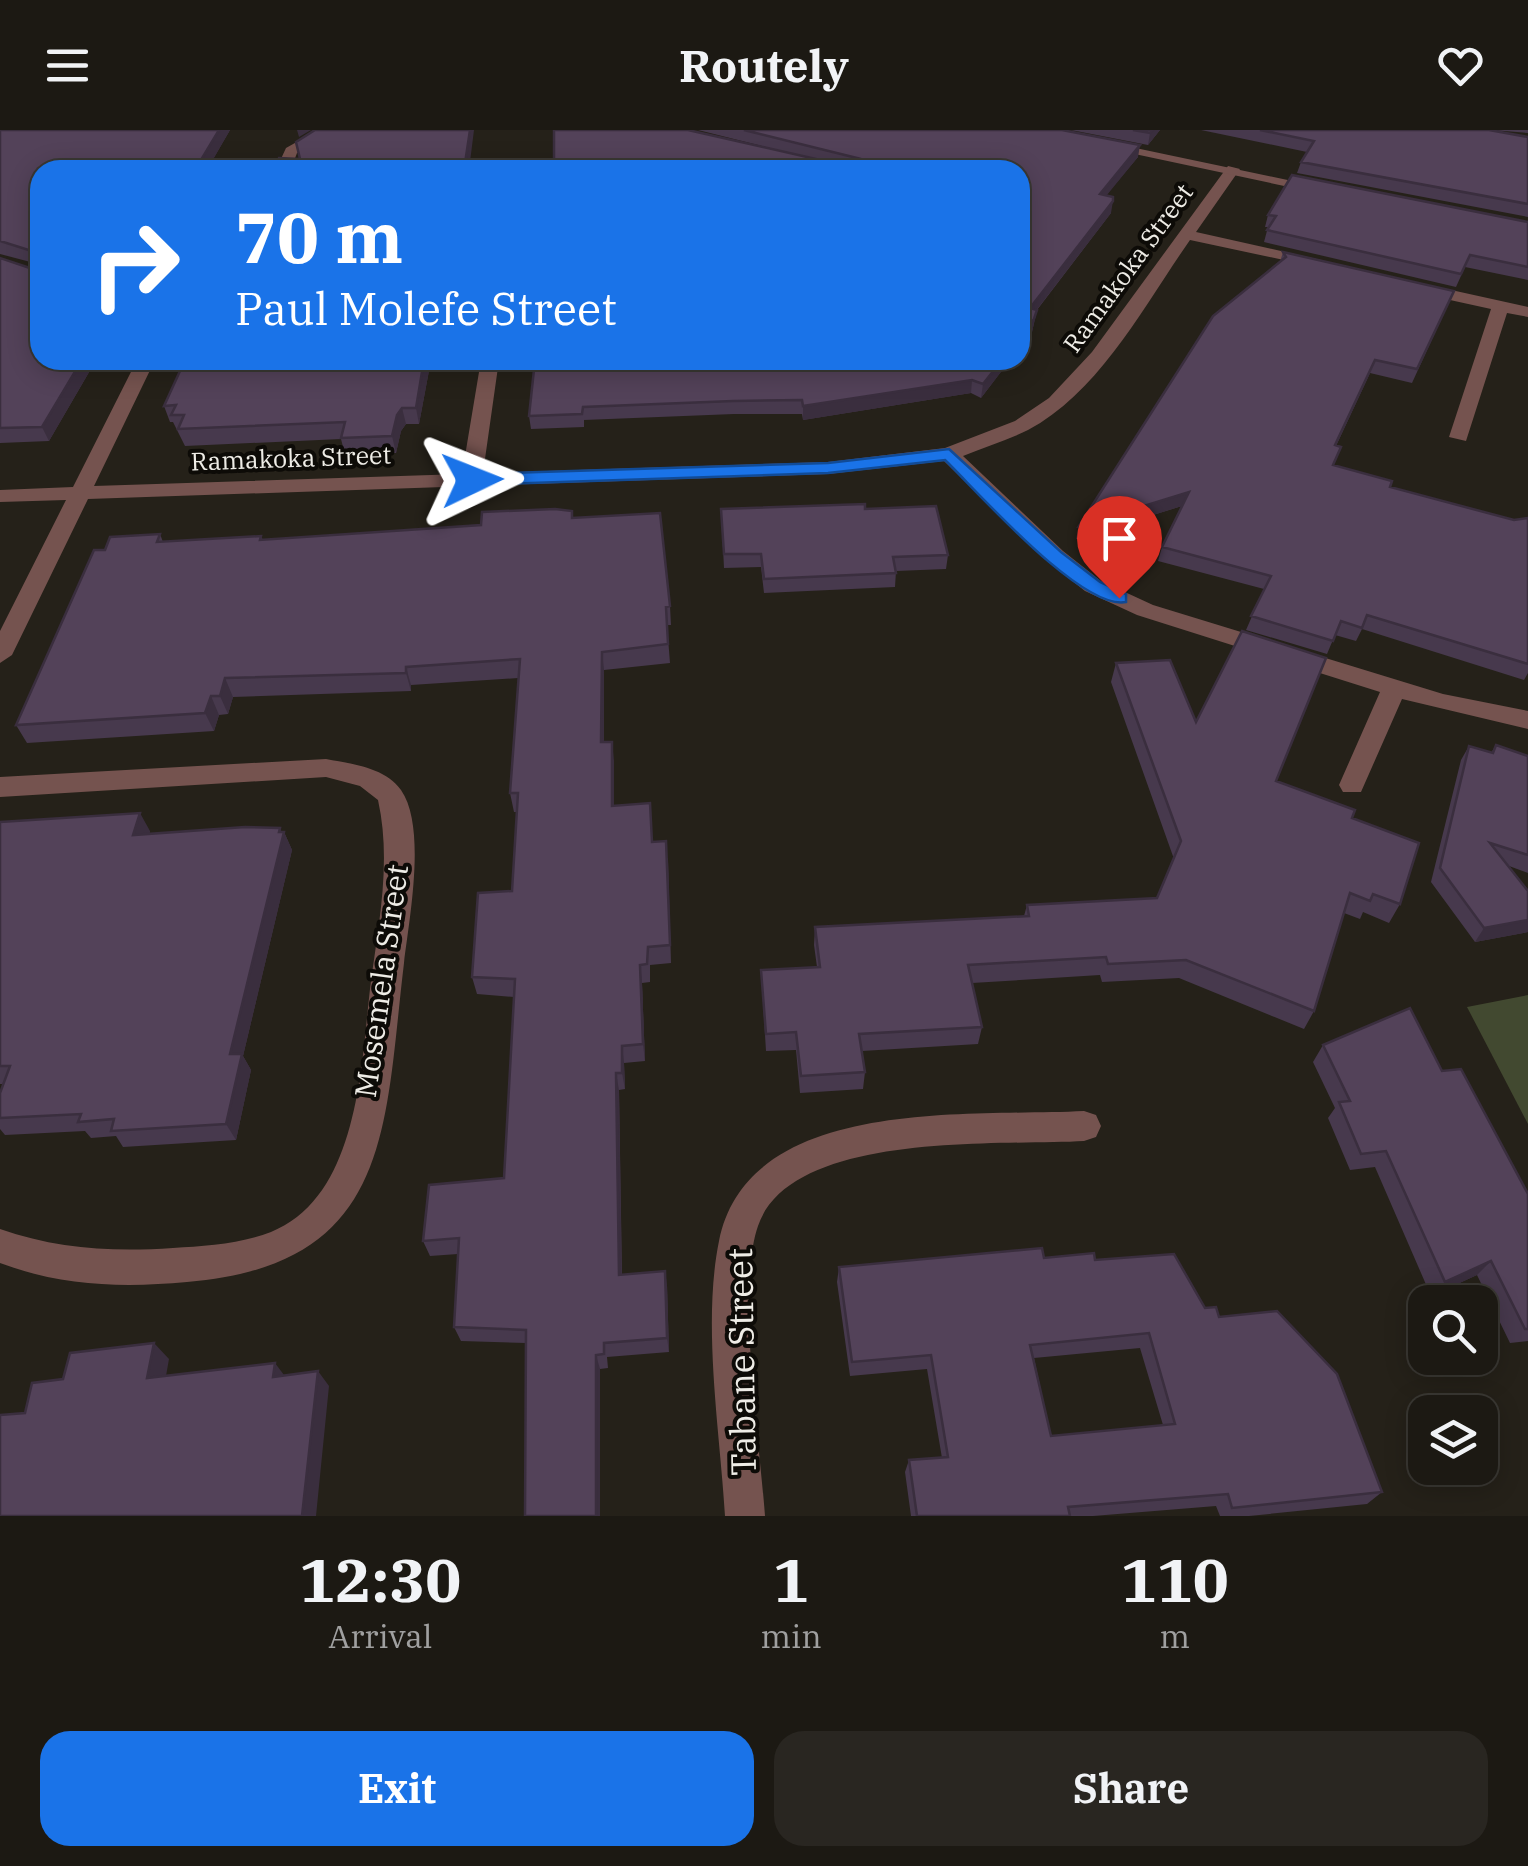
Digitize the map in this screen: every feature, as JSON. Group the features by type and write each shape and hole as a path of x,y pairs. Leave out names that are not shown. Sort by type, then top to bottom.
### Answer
{"street":[{"path":"287,160 291,152 328,130"},
{"path":"1030,130 1344,194"},
{"name":"Ramakoka Street","path":"0,496 828,468 949,454 1022,425 1068,392 1233,170"},
{"path":"1264,175 1335,178"},
{"path":"1185,234 1334,268"},
{"path":"1389,281 1528,312"},
{"path":"1460,437 1500,306"},
{"path":"0,654 141,370"},
{"path":"472,480 488,370"},
{"path":"949,454 1054,556 1093,586 1146,610 1394,687 1528,720"},
{"path":"1352,784 1394,687"},
{"name":"Mosemela Street","path":"0,787 326,768 368,778 390,795 397,818 400,857 382,1015 354,1168 306,1232 272,1250 213,1264 111,1270 37,1262 0,1246"},
{"name":"Tabane Street","path":"745,1516 733,1275 740,1222 768,1182 806,1156 850,1144 1084,1126"}],"green space":[{"path":"1528,995 1528,1124 1467,1007"}],"building":[{"path":"0,130 219,130 201,160 30,160 30,250 0,241"},
{"path":"315,130 470,130 466,160 278,160 300,159 296,142"},
{"path":"554,130 688,130 820,160 554,160"},
{"path":"744,130 1062,130 1140,145 1100,194 1113,197 1030,308 1030,160 850,160 861,159"},
{"path":"1260,130 1489,130 1528,137 1528,204 1301,162 1314,141"},
{"path":"1292,175 1528,222 1528,267 1470,255 1461,274 1267,230 1276,216 1268,215"},
{"path":"1283,252 1454,291 1417,369 1375,360 1335,445 1341,447 1333,465 1392,481 1390,487 1514,520 1528,518 1528,664 1367,615 1362,628 1341,621 1333,641 1251,616 1271,576 1162,547 1189,492 1079,526 1213,316 1286,257"},
{"path":"0,258 30,268 30,370 76,370 42,427 0,428"},
{"path":"1030,308 1037,310 1030,324"},
{"path":"180,370 422,370 416,408 402,408 392,436 341,438 345,422 178,429 184,415 171,415 176,405 164,406"},
{"path":"534,370 994,370 983,384 972,380 803,406 802,400 733,401 583,407 582,414 529,416"},
{"path":"865,504 865,509 936,506 948,555 893,557 896,573 764,579 761,554 724,554 721,509"},
{"path":"572,511 572,518 660,513 670,606 666,607 668,644 602,652 601,742 612,742 612,806 650,803 652,842 666,841 670,945 648,947 647,964 640,965 643,1044 622,1046 622,1073 616,1073 619,1275 665,1271 667,1338 604,1343 604,1354 596,1355 596,1516 525,1516 526,1330 454,1327 459,1238 423,1241 429,1185 504,1178 515,979 472,977 478,893 512,891 518,793 510,793 520,659 406,667 406,673 225,678 220,696 211,696 205,713 16,725 94,550 105,550 110,537 160,534 157,542 261,536 260,540 481,525 482,512"},
{"path":"1242,631 1326,658 1276,781 1355,810 1352,818 1419,843 1400,904 1373,894 1370,901 1350,893 1314,1011 1186,960 1108,964 1106,957 968,965 982,1027 859,1034 865,1072 801,1076 796,1032 766,1034 761,970 820,967 815,927 1029,916 1027,905 1157,898 1181,841 1116,663 1170,660 1196,722"},
{"path":"1496,745 1528,756 1528,855 1490,843 1528,891 1528,920 1484,928 1440,868 1469,746 1493,753"},
{"path":"140,813 133,835 245,827 280,828 279,832 284,832 230,1054 242,1054 226,1124 111,1131 114,1119 78,1122 81,1114 0,1118 0,1093 10,1066 0,1066 0,822"},
{"path":"1410,1008 1442,1071 1461,1069 1528,1194 1528,1329 1491,1261 1445,1282 1386,1151 1361,1154 1339,1102 1350,1101 1323,1045"},
{"path":"1042,1248 1044,1258 1094,1253 1095,1260 1174,1254 1205,1308 1216,1307 1219,1317 1277,1311 1337,1374 1382,1492 1232,1508 1228,1494 1068,1507 1070,1516 917,1516 909,1460 948,1457 931,1355 852,1362 839,1267","holes":["1149,1333 1175,1424 1051,1436 1030,1345"]},
{"path":"154,1343 147,1378 275,1363 273,1377 318,1371 302,1516 0,1516 0,1415 25,1413 32,1383 63,1379 70,1353"}],"route":[{"path":"472,480 828,468 949,454 1054,556 1093,586 1119,598"}]}
